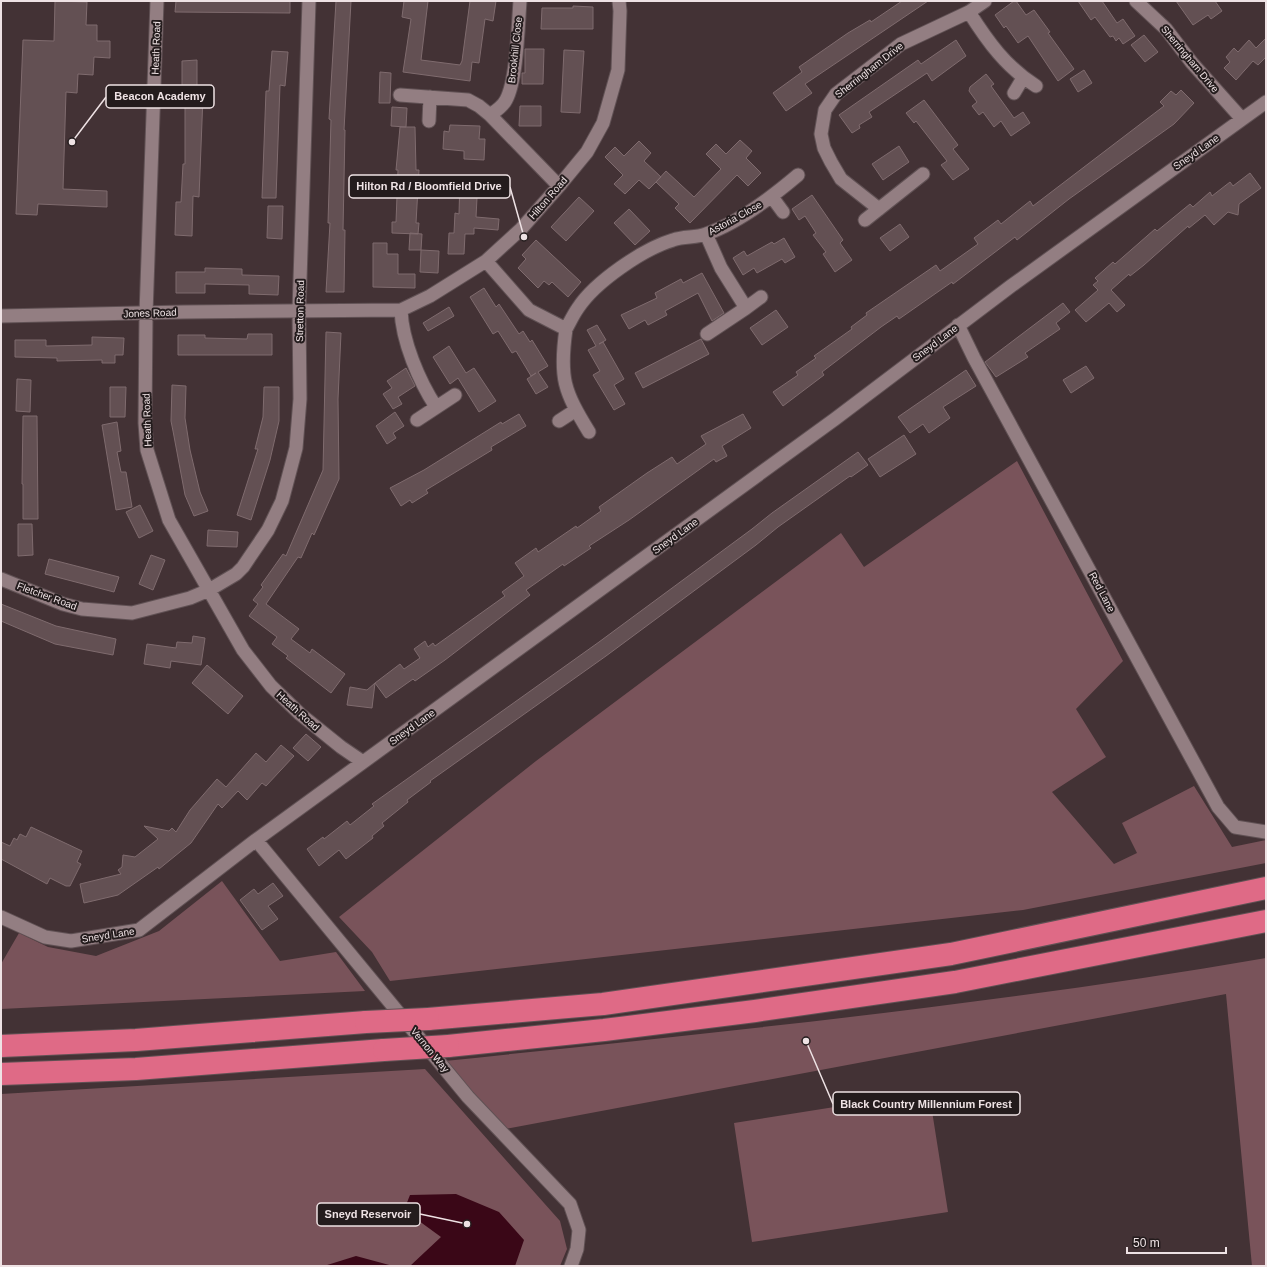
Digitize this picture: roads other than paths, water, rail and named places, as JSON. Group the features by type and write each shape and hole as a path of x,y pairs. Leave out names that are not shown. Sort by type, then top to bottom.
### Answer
{"highway":[{"path":"1,1046 136,1040 366,1022 428,1019 602,1004 951,954 1266,888"},
{"path":"1,1074 136,1069 448,1046 725,1014 955,982 1266,921"}],"street":[{"name":"Heath Road","path":"157,1 146,314 145,423 147,450 169,520 243,650 271,686 300,714 341,747 364,762"},
{"name":"Stretton Road","path":"209,590 236,574 243,567 268,530 282,501 296,448 300,400 299,311 309,1"},
{"name":"Brookhill Close","path":"490,115 506,102 512,86 520,1"},
{"name":"Hilton Road","path":"299,311 400,310 430,296 486,261 521,229 587,152 603,123 618,70 619,1"},
{"name":"Sherringham Drive","path":"879,209 841,178 831,162 824,148 821,134 825,110 836,94 901,44 969,12 985,1"},
{"name":"Sherringham Drive","path":"1139,2 1166,29 1192,63 1242,119"},
{"path":"969,12 988,42 1001,58 1023,78 1036,86"},
{"path":"1014,93 1023,78"},
{"path":"400,95 430,96 468,100 479,106 490,115 559,186"},
{"path":"430,96 430,121"},
{"name":"Sneyd Lane","path":"1,917 45,937 71,941 139,930 256,840 835,419 958,325 1114,210 1266,102"},
{"path":"865,220 923,174"},
{"name":"Astoria Close","path":"566,329 578,307 598,285 630,262 671,240 706,234 772,197 798,175"},
{"name":"Astoria Close","path":"772,197 783,212"},
{"path":"706,234 721,268 746,308"},
{"path":"486,261 529,310 566,329 562,367 569,398 589,432"},
{"path":"707,334 761,297"},
{"path":"400,310 401,325 410,350 426,392 436,407"},
{"name":"Jones Road","path":"1,316 299,311"},
{"name":"Red Lane","path":"958,325 974,358 1218,807 1236,827 1266,832"},
{"path":"417,420 455,395"},
{"path":"559,421 576,410"},
{"name":"Fletcher Road","path":"1,579 63,604 98,611 132,613 157,608 209,590"},
{"name":"Vernon Way","path":"256,840 468,1097 570,1204 579,1230 577,1249 572,1266"}],"place":[{"name":"Beacon Academy","path":"72,142"},
{"name":"Hilton Rd / Bloomfield Drive","path":"524,237"},
{"name":"Black Country Millennium Forest","path":"806,1041"},
{"name":"Sneyd Reservoir","path":"467,1224"}]}
